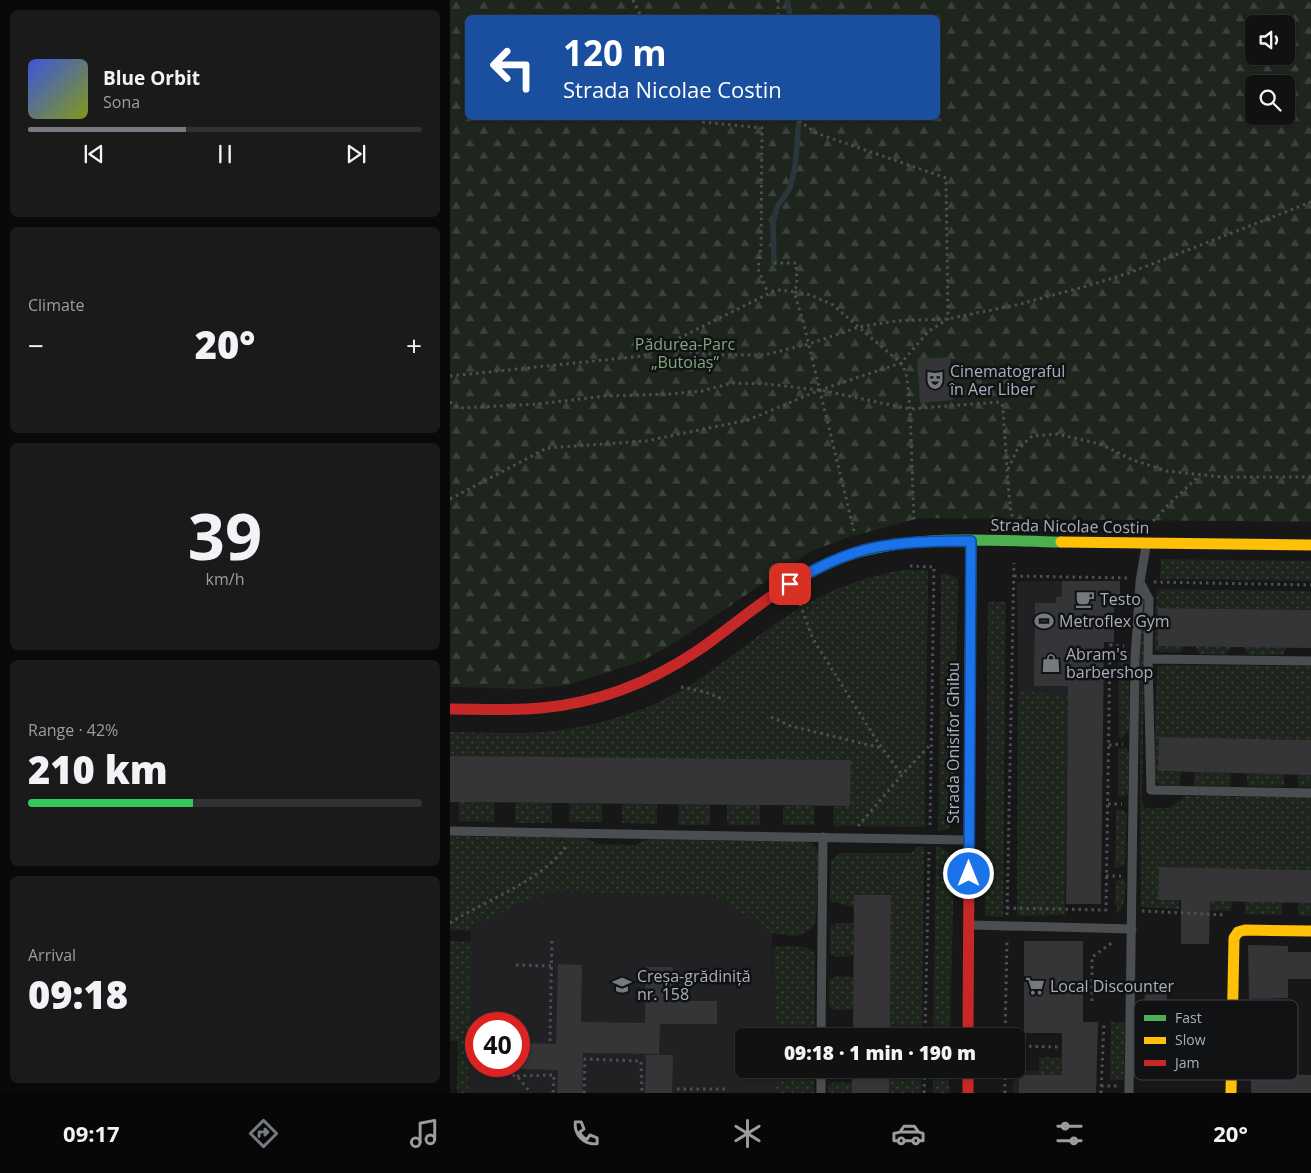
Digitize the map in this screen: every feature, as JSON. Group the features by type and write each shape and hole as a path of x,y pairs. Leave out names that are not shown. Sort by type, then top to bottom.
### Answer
{"main road":[{"name":"Strada Nicolae Costin","path":"450,709 542,708 574,704 616,692 670,668 697,651 778,592 828,563 858,552 889,545 971,541 1311,545"},
{"name":"Strada Onisifor Ghibu","path":"968,1028 971,541"},
{"path":"1232,1000 1233,944 1238,932 1245,930 1311,931"},
{"path":"968,1078 968,1093"},
{"path":"1231,1080 1231,1093"}],"lane":[{"path":"1129,1093 1132,804 1136,646 1140,582 1147,543"},
{"path":"1140,582 1149,599 1148,659 1151,790 1311,792"},
{"path":"1148,659 1311,661"},
{"path":"450,831 969,840"},
{"path":"821,1028 823,837"},
{"path":"968,925 1132,929"},
{"path":"821,1078 821,1093"}],"path":[{"path":"633,0 640,15"},
{"path":"778,0 778,15"},
{"path":"700,120 703,122 762,128 761,246 758,270 768,294"},
{"path":"799,120 816,133 946,178 948,318"},
{"path":"657,349 724,355 764,355 809,344 859,327 896,321 948,318 1020,304 1129,273 1311,202"},
{"path":"774,263 796,263 796,285 794,292 809,344 851,523"},
{"path":"450,376 643,356 768,294 780,290 811,295 827,301 901,363 906,371 910,409 915,543"},
{"path":"450,499 546,448 646,441 748,420 820,390 901,363 929,332 948,318"},
{"path":"450,402 459,408 538,404 606,396 702,391 732,383 766,384 820,390 910,409 999,402 1004,408 1011,513 1015,525"},
{"path":"1007,469 1017,450 1032,436 1057,434 1100,444 1149,466 1167,471 1222,477 1311,477"},
{"path":"1147,543 1148,529 1155,520 1201,474"},
{"path":"1014,563 1007,908 1106,910 1110,646 1136,646"},
{"path":"925,1028 934,567"},
{"path":"1014,576 1124,577 1140,582 1311,585"},
{"path":"800,604 813,639 882,748 902,775"},
{"path":"680,687 705,692 724,700"},
{"path":"771,717 791,726 882,748"},
{"path":"847,838 931,744"},
{"path":"450,922 514,888 546,867 558,858 576,833"},
{"path":"1132,911 1225,915 1238,932"},
{"path":"1006,1028 1007,926"},
{"path":"1092,1001 1092,957 1132,929"},
{"path":"550,1041 552,937"},
{"path":"516,965 552,966"},
{"path":"1101,1093 1104,1022"},
{"path":"1025,1046 1059,1047"},
{"path":"584,1093 585,1060 641,1061 642,1093"},
{"path":"530,1076 554,1075 553,1093"},
{"path":"518,1077 530,1093"},
{"path":"924,1093 925,1078"},
{"path":"1005,1078 1005,1093"},
{"path":"677,1089 728,1089"}],"shaded area":[{"path":"1120,581 1120,604 1114,605 1114,642 1068,642 1068,694 1018,691 1017,582"},
{"name":"Creșa-grădiniță nr. 158","path":"552,892 713,895 772,933 774,1028 735,1028 735,1078 775,1078 775,1093 468,1093 468,1077 530,1077 530,1012 469,1012 471,928 521,903"},
{"path":"1025,1071 1039,1071 1039,1093 1013,1093 1013,1078 1025,1078"}],"green space":[{"name":"Pădurea-Parc „Butoiaș”","path":"450,0 1311,0 1311,522 919,518 846,538 810,552 678,641 640,662 568,685 530,689 450,687"},
{"path":"1161,559 1311,561 1311,581 1160,579"},
{"path":"902,570 928,570 925,827 834,826 833,806 850,806 851,761 450,756 450,732 521,733 558,731 597,723 648,707 685,688 816,598 858,581"},
{"path":"941,574 948,574 958,579 953,823 947,829 938,831"},
{"path":"1157,589 1311,591 1311,610 1159,608 1158,645 1185,646 1181,652 1160,652 1154,649"},
{"path":"1145,600 1142,802 1145,808 1170,808 1185,796 1311,797 1311,870 1159,867 1158,900 1179,900 1179,909 1141,907 1139,653 1142,601"},
{"path":"988,602 1006,602 1003,917 985,916"},
{"path":"1195,646 1231,647 1226,655 1200,654"},
{"path":"1243,647 1287,647 1283,655 1249,655"},
{"path":"1118,652 1129,652 1129,730 1123,738 1119,738"},
{"path":"1162,665 1311,666 1311,740 1159,737 1158,771 1181,772 1180,787 1159,785 1153,775 1157,672 1158,667"},
{"path":"1018,691 1068,694 1065,915 1017,916"},
{"path":"1118,748 1126,748 1129,751 1128,793 1125,796 1118,797"},
{"path":"1194,772 1231,773 1230,787 1194,786"},
{"path":"1247,773 1284,774 1284,787 1247,786"},
{"path":"1298,774 1311,775 1311,787 1298,787"},
{"path":"459,802 494,803 494,822 459,821"},
{"path":"515,803 552,803 552,823 515,823"},
{"path":"569,803 602,804 602,822 569,822"},
{"path":"622,804 657,804 657,824 622,823"},
{"path":"679,804 710,805 710,825 678,825"},
{"path":"727,805 760,805 760,825 727,825"},
{"path":"783,806 814,806 814,825 783,825"},
{"path":"1116,810 1123,810 1127,813 1125,865 1115,868"},
{"path":"450,836 585,838 599,844 635,845 650,838 809,841 819,852 816,922 806,932 792,936 772,933 713,895 552,892 521,903 471,928 471,931 450,930"},
{"path":"918,847 924,847 922,1028 890,1028 891,895 854,895 854,907 830,901 831,861 839,853 911,853"},
{"path":"936,847 948,852 954,864 950,1028 933,1028"},
{"path":"1123,879 1126,883 1124,900 1121,908 1115,914 1118,906 1115,905 1116,880"},
{"path":"1189,901 1232,901 1231,911 1189,910"},
{"path":"1245,901 1282,902 1282,915 1245,914"},
{"path":"1298,903 1311,903 1311,916 1298,916"},
{"path":"836,923 854,923 853,956 835,957 830,952 830,927"},
{"path":"450,941 472,942 470,1012 465,1012 465,1077 468,1077 468,1093 457,1093 458,1041 450,1041"},
{"path":"791,946 807,948 815,954 815,1028 774,1028 773,947"},
{"path":"836,976 853,977 853,1009 834,1010 829,1006 829,980"},
{"path":"1111,1022 1125,1023 1124,1080 1110,1080"},
{"path":"1039,1057 1062,1058 1061,1093 1039,1093"},
{"path":"775,1078 814,1078 814,1093 775,1093"},
{"path":"890,1078 921,1078 921,1093 889,1093"},
{"path":"933,1078 949,1078 949,1093 933,1093"},
{"path":"834,1082 852,1083 852,1093 828,1093 828,1086"}],"building":[{"name":"Cinematograful în Aer Liber","path":"950,357 953,400 920,403 917,359"},
{"path":"1062,581 1120,581 1120,604 1114,604 1114,642 1104,642 1101,904 1066,904 1068,686 1034,686 1035,603 1056,603 1056,597 1062,597"},
{"path":"1158,608 1311,610 1311,648 1158,646"},
{"path":"1159,737 1311,740 1311,775 1158,771"},
{"path":"450,756 851,760 850,806 450,802"},
{"path":"1159,867 1311,870 1311,903 1210,901 1209,944 1181,944 1181,900 1158,900"},
{"path":"854,895 891,895 890,1028 853,1028"},
{"path":"1024,941 1083,941 1083,1022 1098,1022 1096,1093 1019,1093 1019,1078 1025,1078 1025,1075 1062,1075 1062,1033 1025,1033"},
{"path":"1248,945 1288,946 1288,952 1311,952 1311,979 1288,979 1288,998 1249,999"},
{"path":"558,964 582,965 581,1022 645,1023 646,967 673,967 672,1001 717,1001 717,1024 660,1024 659,1054 583,1053 582,1093 557,1093 558,1070 530,1069 530,1043 556,1044"},
{"path":"1145,989 1167,989 1167,1000 1145,1000"},
{"path":"646,1055 673,1055 672,1093 645,1093"},
{"path":"1298,1074 1311,1075 1311,1093 1251,1093 1251,1080 1298,1080"},
{"path":"852,1078 890,1078 889,1093 852,1093"}],"waterway":[{"path":"787,0 790,15"},
{"path":"774,263 773,223 777,207 790,188 795,167 799,120"}],"traffic: fast":[{"path":"797,580 851,554 884,546 959,540 1061,542"},
{"path":"970,689 971,541"}],"traffic: slow":[{"path":"1061,542 1311,545"},
{"path":"1233,1000 1234,938 1238,932 1245,930 1311,931"},
{"path":"1231,1080 1231,1093"}],"traffic: jam":[{"path":"450,709 507,710 541,708 583,701 623,689 661,672 697,651 771,596 797,580"},
{"path":"968,1028 970,689"},
{"path":"968,1078 968,1093"}],"place":[{"name":"Cinematograful în Aer Liber","path":"935,380"},
{"name":"Testo","path":"1085,599"},
{"name":"Metroflex Gym","path":"1044,621"},
{"name":"Abram's barbershop","path":"1051,663"},
{"name":"Creșa-grădiniță nr. 158","path":"622,985"},
{"name":"Local Discounter","path":"1035,986"}],"route":[{"path":"790,584 828,563 858,552 889,545 971,541 969,874"}]}
